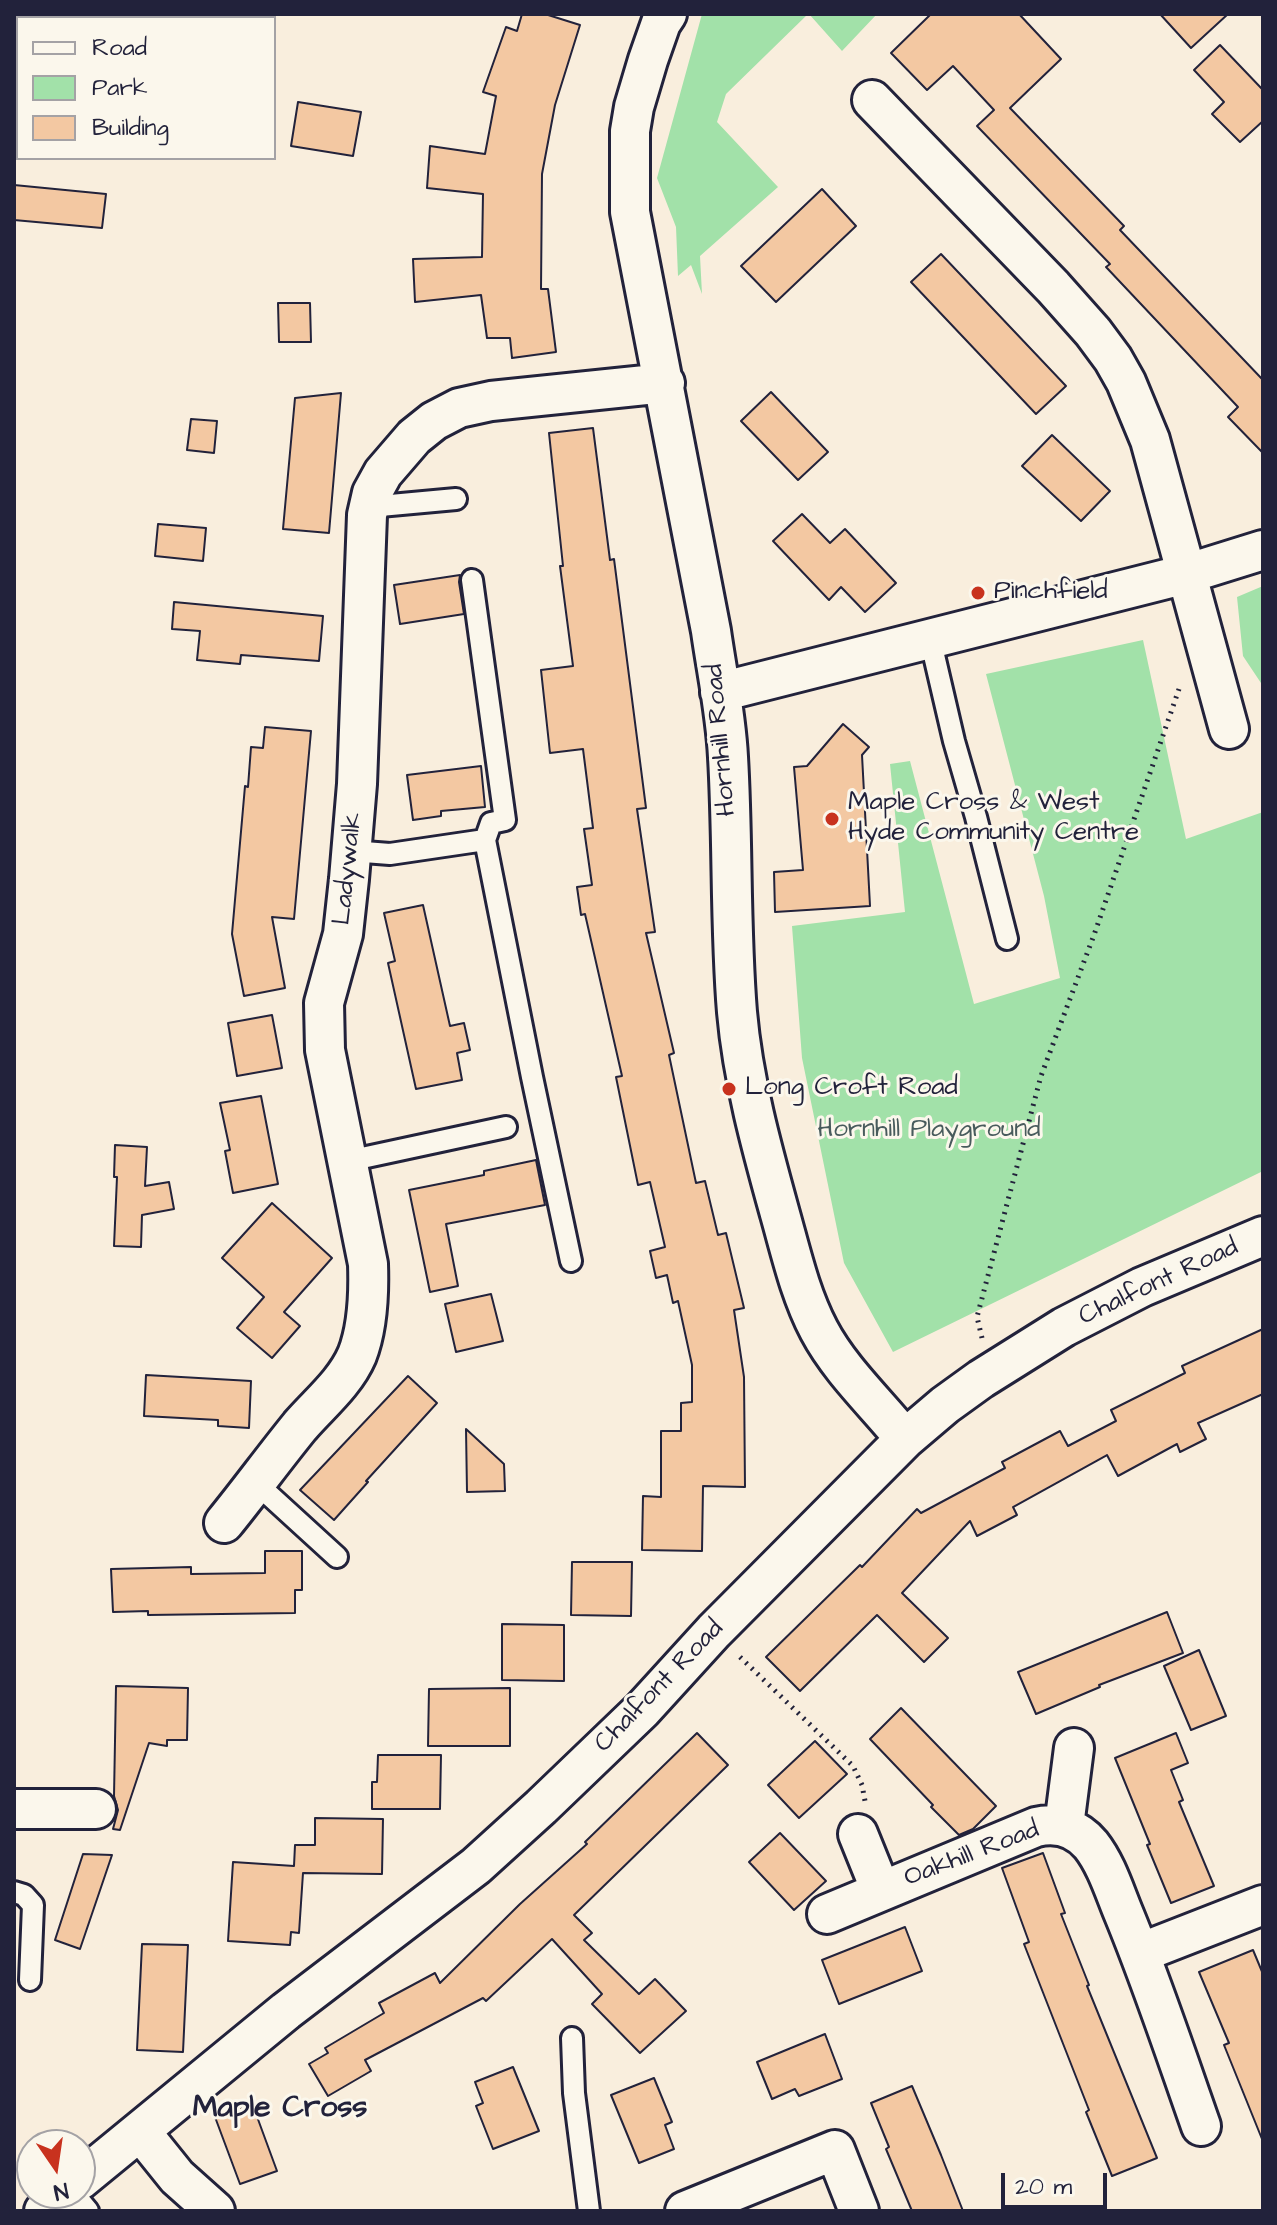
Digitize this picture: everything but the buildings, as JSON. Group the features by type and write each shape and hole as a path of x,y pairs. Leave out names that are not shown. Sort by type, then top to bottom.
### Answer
{"street":[{"name":"Hornhill Road","path":"667,14 639,84 630,131 630,212 665,383 720,692 728,754 732,943 744,1064 761,1144 795,1269 820,1332 905,1439"},
{"path":"872,100 1053,287 1113,359 1150,440 1229,729"},
{"name":"Ladywalk","path":"224,1523 343,1378 358,1353 369,1289 368,1264 325,1050 323,1025 324,1003 343,934 351,851 372,493 383,473 414,437 434,421 459,408 491,401 665,383"},
{"path":"720,692 1186,574 1263,550"},
{"name":"Chalfont Road","path":"96,2167 299,2001 476,1866 642,1710 714,1631 905,1439 945,1405 1064,1327 1142,1287 1263,1236"},
{"name":"Oakhill Road","path":"1064,1826 1074,1748"},
{"path":"14,1809 96,1809"},
{"name":"Oakhill Road","path":"827,1914 1036,1827 1047,1824 1064,1826 1085,1839 1103,1864 1140,1953 1201,2126"},
{"name":"Oakhill Road","path":"858,1834 881,1891"},
{"path":"1140,1953 1263,1905"},
{"path":"140,2131 177,2177 215,2211"},
{"path":"685,2211 835,2150 859,2211"}],"lane":[{"path":"369,507 456,499"},
{"path":"472,580 505,820 491,823 485,840 571,1261"},
{"path":"930,638 1007,939"},
{"path":"351,851 390,854 485,840"},
{"path":"348,1161 506,1127"},
{"path":"256,1483 337,1557"},
{"path":"14,1892 24,1895 33,1905 30,1980"},
{"path":"572,2038 574,2093 589,2211"}],"path":[{"path":"979,1328 977,1317 1041,1076 1189,661 1205,645"},
{"path":"714,1631 853,1766 865,1797 858,1834"}],"green space":[{"path":"702,14 808,14 726,94 717,122 778,187 700,256 702,294 691,265 678,276 676,227 657,178"},
{"path":"809,14 877,14 842,51"},
{"path":"1263,586 1263,686 1243,656 1237,597"},
{"name":"Hornhill Playground","path":"1143,640 1186,839 1263,812 1263,1171 893,1352 844,1263 802,1058 792,926 905,912 890,764 910,761 974,1004 1060,978 1044,896 986,674"}],"place":[{"name":"Pinchfield","path":"978,593"},
{"name":"Maple Cross & West Hyde Community Centre","path":"832,819"},
{"name":"Long Croft Road","path":"729,1089"}],"district":[{"name":"Maple Cross","path":"280,2110"}]}
